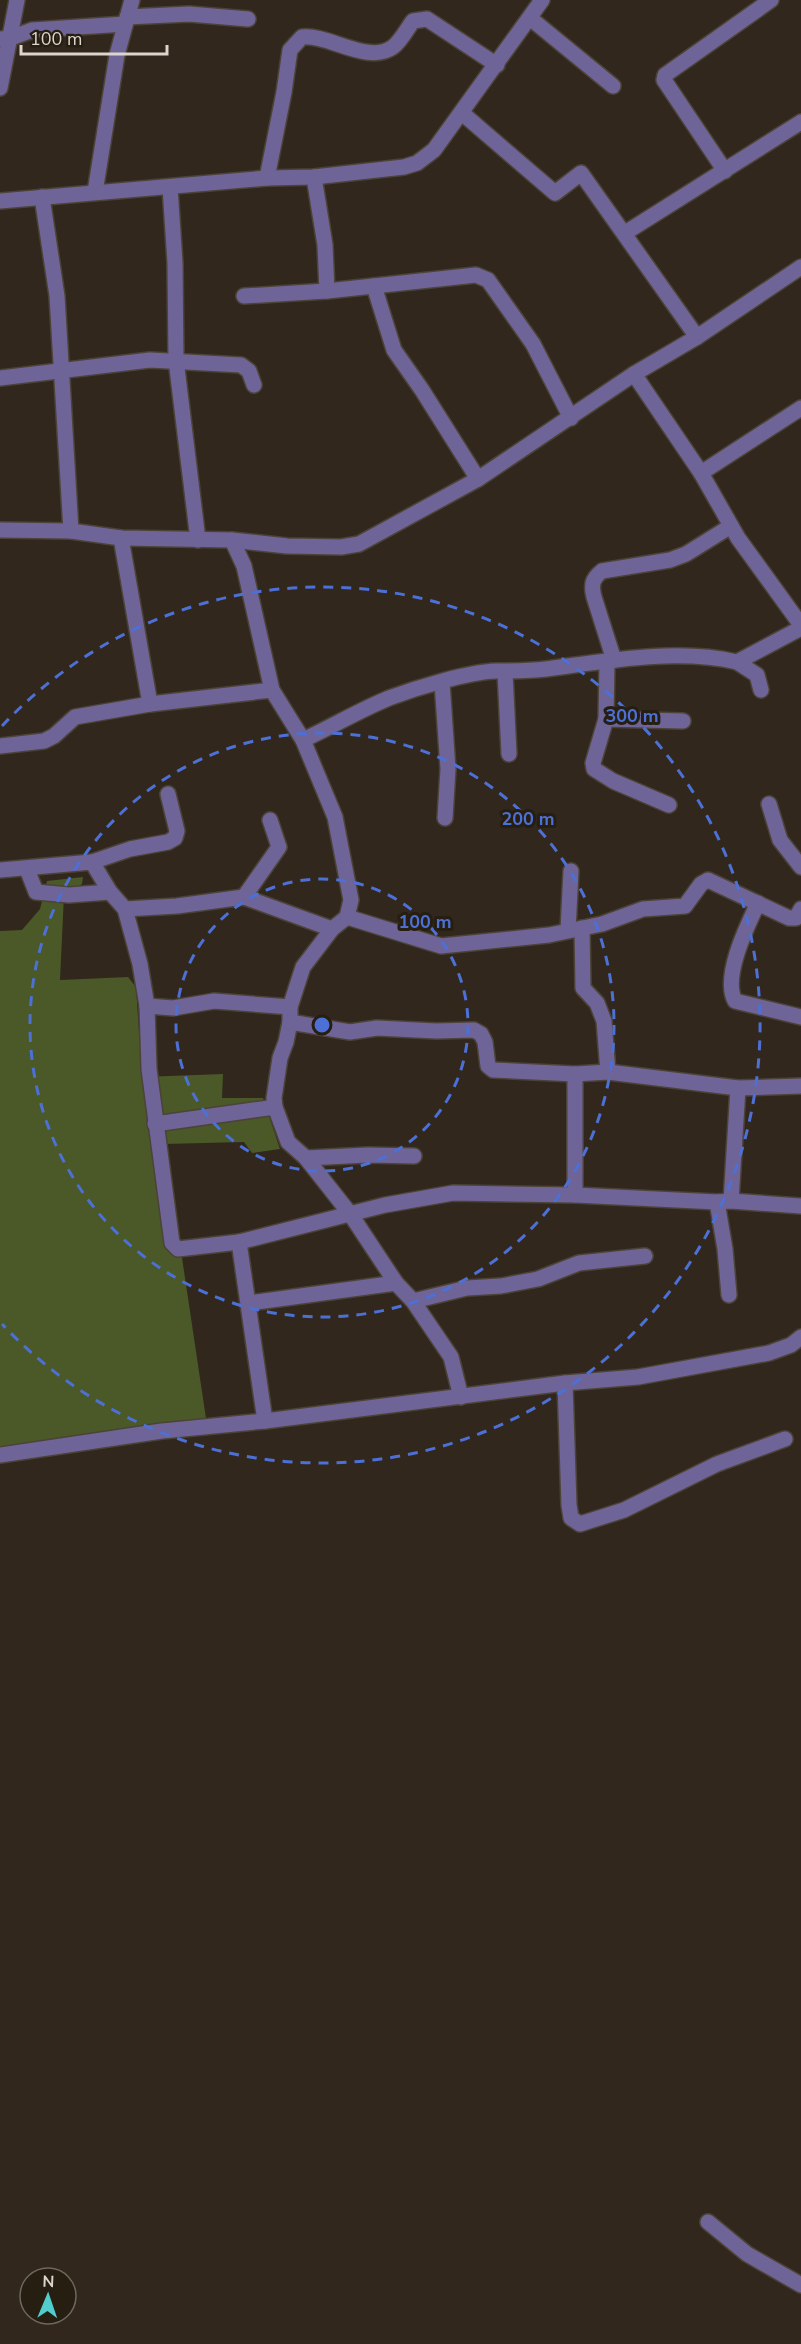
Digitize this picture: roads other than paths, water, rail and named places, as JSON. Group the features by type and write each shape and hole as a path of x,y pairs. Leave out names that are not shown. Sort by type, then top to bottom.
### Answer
{"street":[{"path":"0,88 5,38 17,0"},
{"path":"95,192 117,55 132,0"},
{"path":"0,201 267,178 314,177 404,167 417,163 434,150 542,0"},
{"path":"725,171 664,80 665,75 771,0"},
{"path":"5,38 32,30 126,21 202,7 248,19"},
{"path":"530,18 613,86"},
{"path":"267,178 285,92 290,50 302,37 314,35 352,49 374,52 390,49 398,43 413,21 427,19 497,65"},
{"path":"462,113 555,193 581,173 697,337"},
{"path":"625,233 801,122"},
{"path":"314,177 325,244 327,291"},
{"path":"170,187 175,263 177,360 198,540"},
{"path":"42,197 57,296 71,531"},
{"path":"0,530 71,531 121,538 232,540 260,544 341,548 359,544 478,478 801,267"},
{"path":"244,296 327,291 476,275 488,280 533,344 571,418"},
{"path":"374,286 394,350 478,478"},
{"path":"0,378 150,360 177,360 242,366 249,371 254,385"},
{"path":"634,374 701,473 738,538 801,626 737,662"},
{"path":"701,473 800,411"},
{"path":"669,805 613,781 594,769 593,763 606,719 610,661 591,586 602,572 669,560 686,554 731,526"},
{"path":"121,538 150,704"},
{"path":"232,540 244,566 272,690 303,741 336,817 351,900 346,917 332,929 303,968 276,1079 275,1107 288,1142 306,1158 351,1215 396,1283 413,1301 451,1357 461,1397"},
{"path":"244,566 260,544"},
{"path":"303,741 389,698 478,674 610,661 691,656 717,657 737,662 756,675 761,690"},
{"path":"505,672 509,754"},
{"path":"442,682 448,769 445,818"},
{"path":"0,746 44,741 75,717 150,704 272,690"},
{"path":"606,719 683,721"},
{"path":"0,870 92,862 130,849 168,842 175,838 177,831 168,794"},
{"path":"769,804 780,840 801,867"},
{"path":"244,897 279,847 270,820"},
{"path":"92,862 110,892 124,909 140,964 147,1006 149,1070 156,1124 163,1162 172,1243 178,1248 239,1242 385,1205 453,1193 575,1195 801,1206"},
{"path":"27,869 36,892 69,895 110,892"},
{"path":"571,871 575,929 583,988 597,1003 604,1021 609,1072"},
{"path":"346,917 441,946 549,935 602,924 643,909 685,906 701,884 708,880 793,918 796,918 801,909"},
{"path":"124,909 177,906 244,897 332,929"},
{"path":"758,903 742,935 730,983 731,994 735,1001 801,1017"},
{"path":"147,1006 173,1008 214,1001 290,1015 350,1032 377,1028 474,1030 485,1042 488,1066 494,1070 575,1074 609,1072 738,1088 801,1086"},
{"path":"575,1074 575,1195"},
{"path":"729,1295 723,1239 724,1202 738,1088"},
{"path":"156,1124 275,1107"},
{"path":"306,1158 368,1155 414,1156"},
{"path":"239,1242 265,1421"},
{"path":"413,1301 467,1288 501,1286 538,1279 579,1263 645,1256"},
{"path":"249,1303 396,1283"},
{"path":"0,1455 162,1431 265,1421 565,1383 638,1377 769,1353 791,1345 801,1337"},
{"path":"565,1383 569,1505 571,1518 580,1524 624,1510 717,1464 785,1439"},
{"path":"708,2222 747,2254 801,2285"}]}
